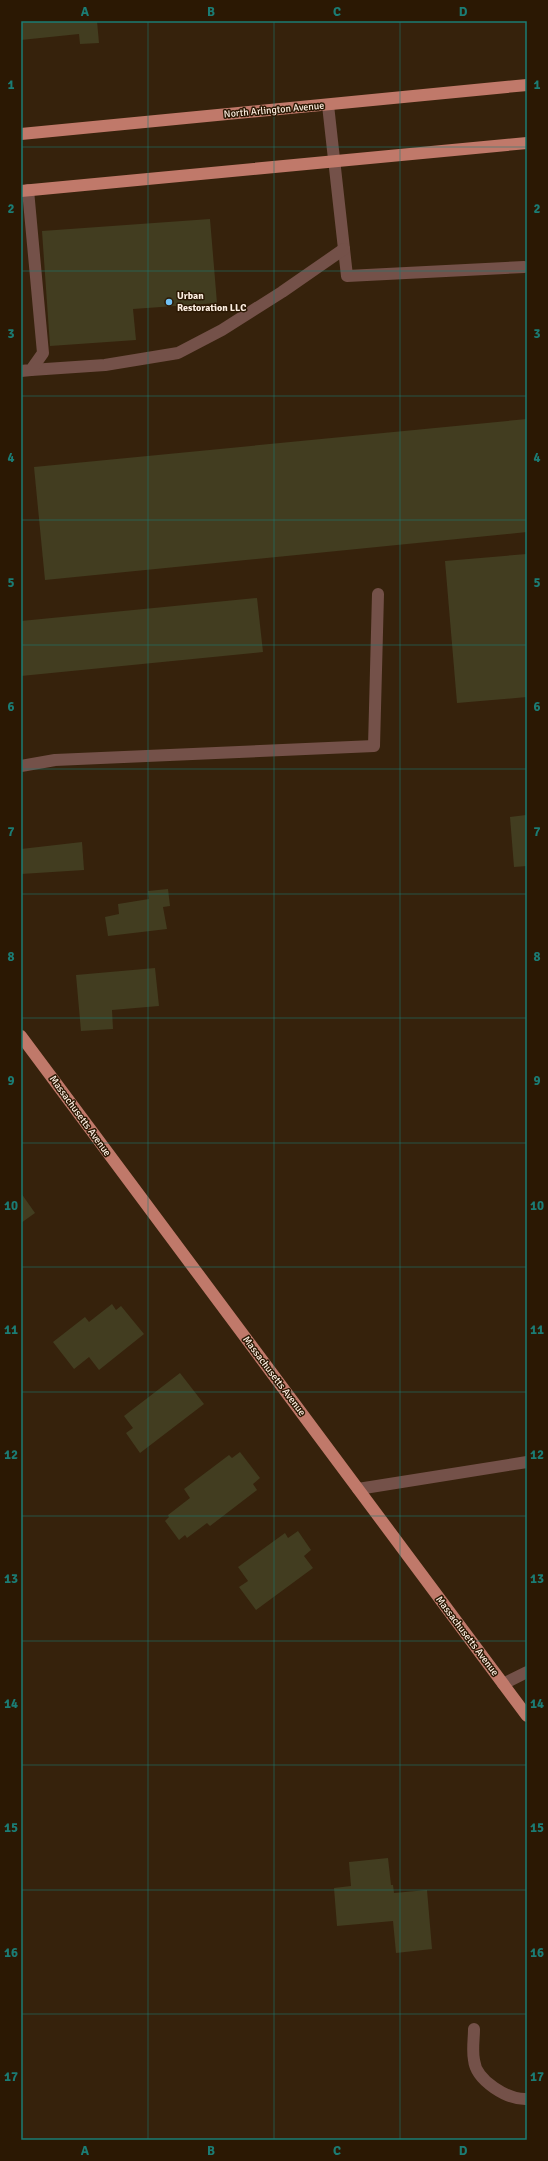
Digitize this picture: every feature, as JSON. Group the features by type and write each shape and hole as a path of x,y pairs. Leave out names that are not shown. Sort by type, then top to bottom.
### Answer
{"main road":[{"name":"North Arlington Avenue","path":"21,134 527,86"},
{"path":"25,191 527,143"},
{"name":"Massachusetts Avenue","path":"21,1036 527,1716"}],"lane":[{"path":"328,105 347,276 524,266"},
{"path":"25,191 43,353 26,371"},
{"path":"26,371 105,365 178,353 222,330 282,292 344,249"},
{"path":"21,766 54,760 374,746 378,594"},
{"path":"358,1489 527,1462"},
{"path":"503,1684 527,1672"},
{"path":"474,2029 474,2062 482,2076 497,2091 518,2100 527,2099"}],"building":[{"path":"21,21 97,21 99,43 80,44 79,34 21,40"},
{"path":"210,219 217,303 133,309 136,340 50,346 42,231"},
{"path":"527,419 527,532 45,580 34,467"},
{"path":"527,554 527,697 457,703 445,561"},
{"path":"257,598 263,652 21,676 21,621"},
{"path":"526,815 527,866 514,867 510,817"},
{"path":"82,842 84,870 21,874 21,849"},
{"path":"168,889 170,906 163,907 167,929 108,936 105,917 119,914 118,904 149,899 148,891"},
{"path":"155,968 159,1006 112,1010 113,1029 81,1031 76,975"},
{"path":"21,1193 35,1213 21,1223"},
{"path":"112,1304 116,1310 121,1306 144,1334 99,1370 89,1357 74,1369 53,1342 85,1317 89,1322"},
{"path":"180,1373 204,1404 140,1453 126,1433 133,1428 124,1416"},
{"path":"240,1452 260,1478 253,1484 257,1490 210,1526 207,1523 187,1538 185,1535 179,1540 165,1521 169,1517 168,1515 190,1498 184,1489 229,1455 232,1458"},
{"path":"298,1531 311,1550 304,1556 313,1568 256,1610 239,1587 248,1581 238,1567 285,1533 288,1538"},
{"path":"388,1858 391,1885 393,1885 394,1893 427,1890 432,1949 396,1953 393,1921 337,1926 334,1888 351,1886 349,1862"}],"place":[{"name":"Urban Restoration LLC","path":"169,302"}]}
